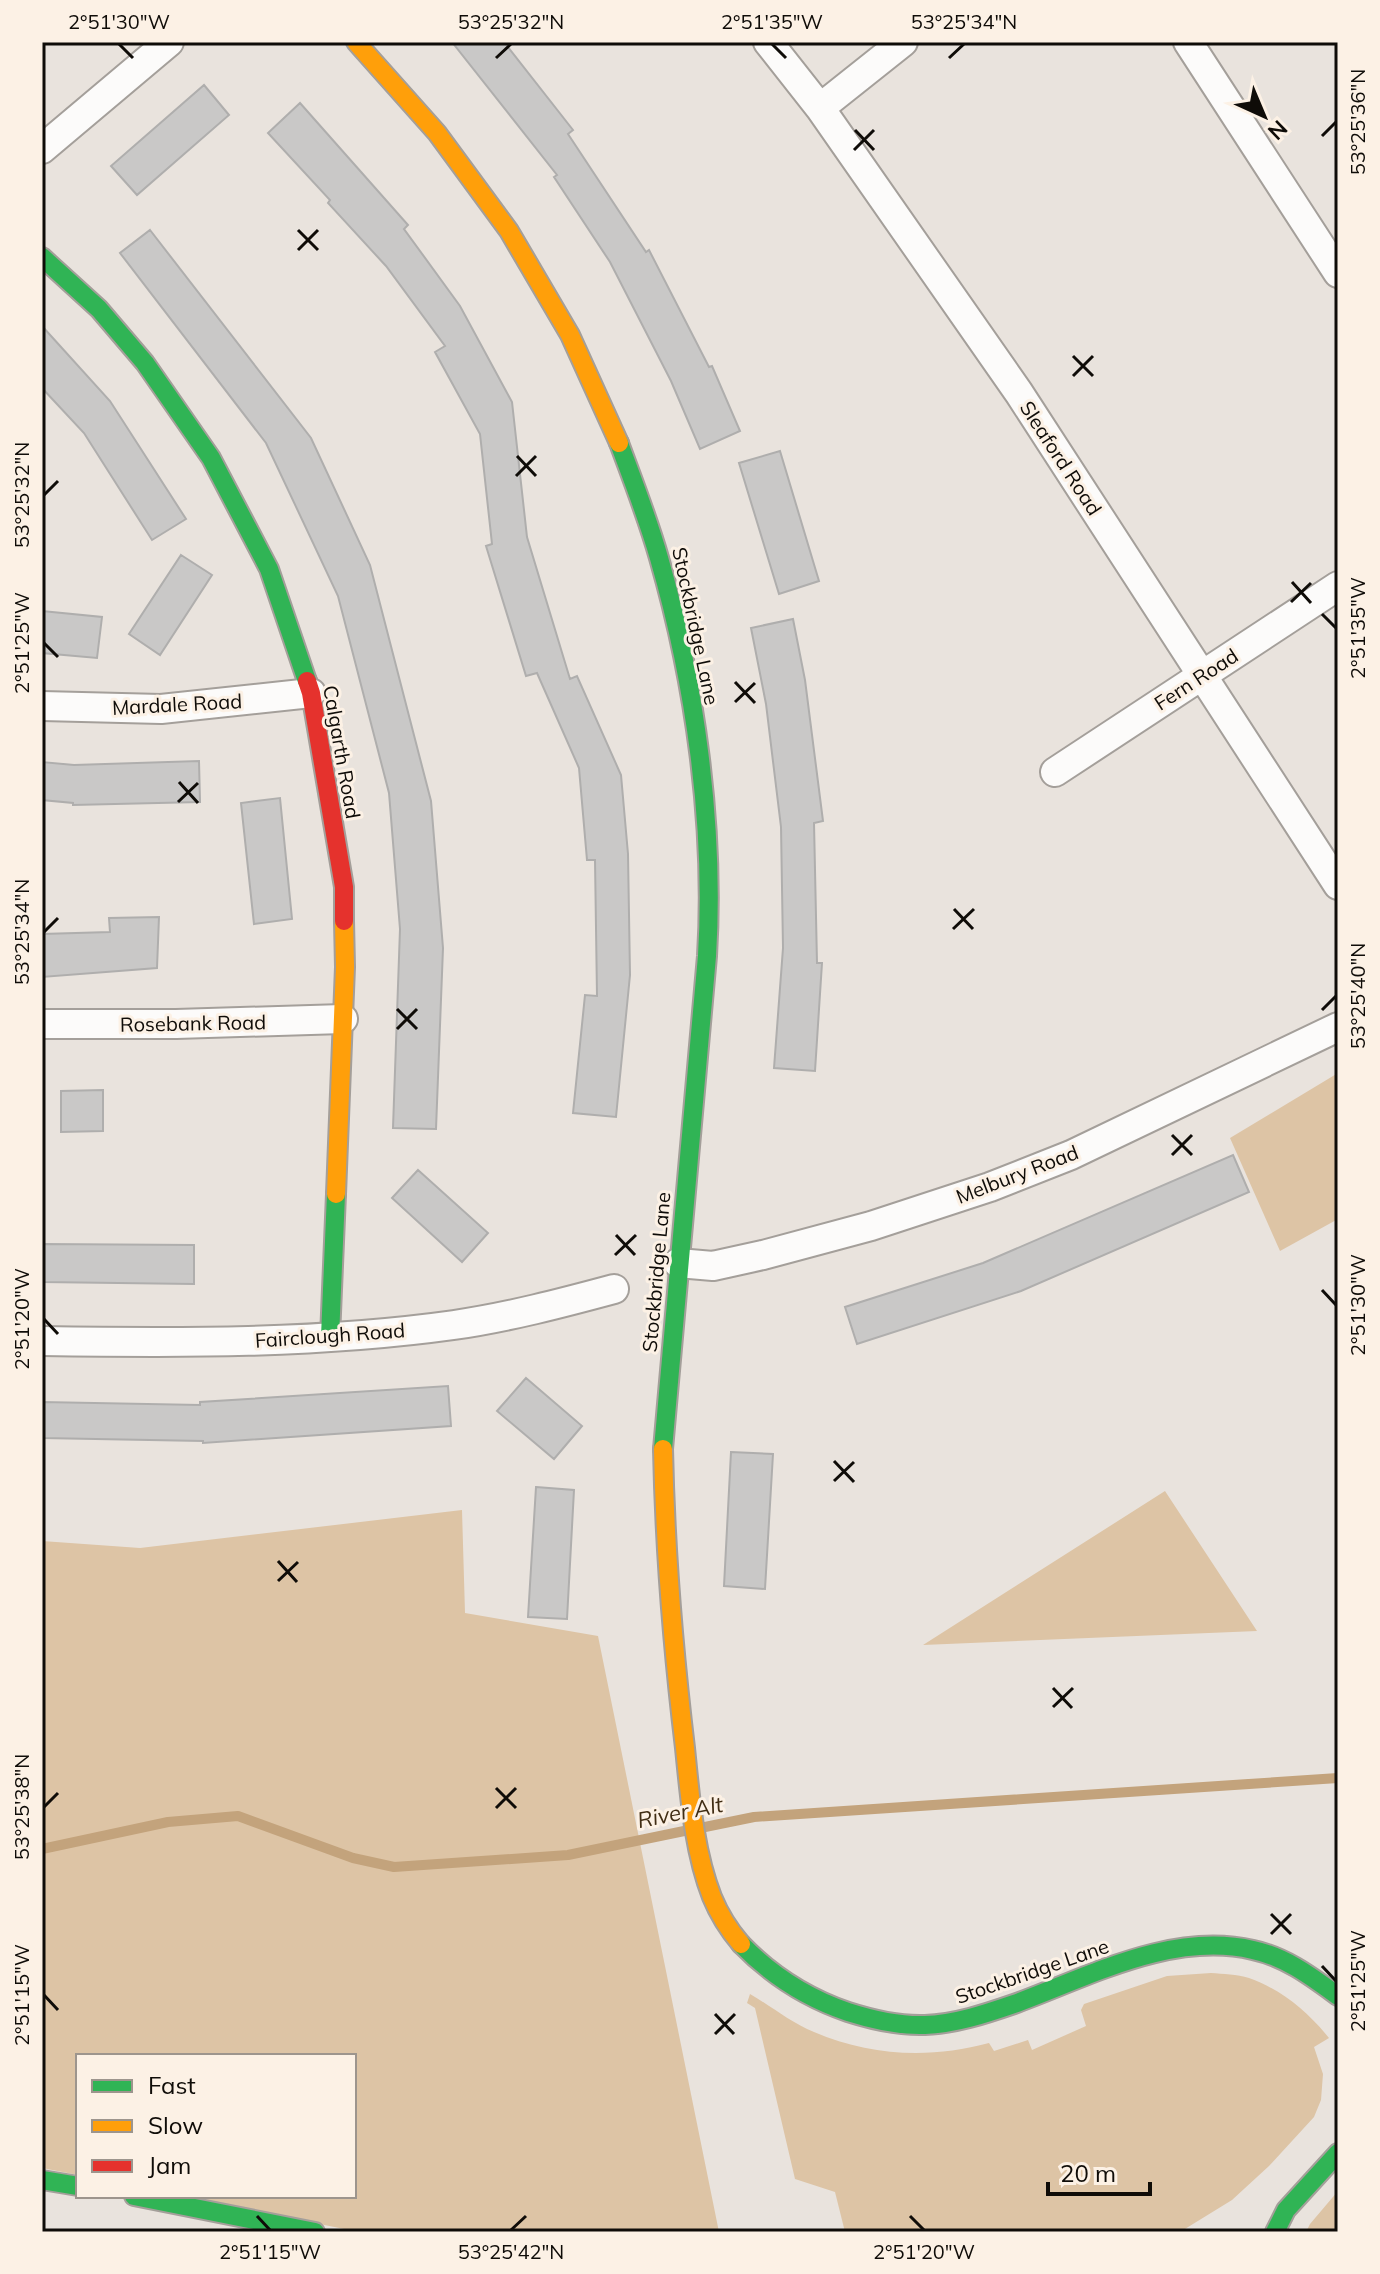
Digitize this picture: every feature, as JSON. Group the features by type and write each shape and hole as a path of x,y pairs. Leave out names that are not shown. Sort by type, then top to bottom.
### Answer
{"main road":[{"name":"Stockbridge Lane","path":"356,42 400,87 461,162 516,241 562,317 611,419 643,502 670,592 689,681 706,813 709,920 663,1441 664,1510 676,1668 692,1807 699,1849 720,1914 748,1950 767,1967 808,1996 866,2018 922,2025 955,2021 993,2011 1160,1950 1190,1946 1249,1949 1278,1957 1308,1973 1338,1996"},
{"name":"Calgarth Road","path":"42,257 99,309 145,363 211,458 269,569 311,693 344,887 343,1019 330,1337"},
{"path":"1268,2228 1338,2153"},
{"path":"42,2180 76,2186"},
{"path":"144,2198 315,2232"}],"street":[{"path":"42,149 169,42"},
{"name":"Sleaford Road","path":"768,42 820,108 1019,393 1338,885"},
{"path":"820,108 903,42"},
{"path":"1188,42 1338,273"},
{"name":"Fern Road","path":"1055,772 1338,586"},
{"name":"Mardale Road","path":"42,706 161,709 311,693"},
{"name":"Rosebank Road","path":"42,1024 343,1019"},
{"name":"Melbury Road","path":"678,1263 713,1266 763,1255 871,1226 990,1187 1071,1155 1338,1027"},
{"name":"Fairclough Road","path":"42,1341 196,1343 330,1337 454,1325 539,1309 614,1289"}],"shaded area":[{"path":"1338,1073 1338,1219 1280,1251 1230,1138"},
{"path":"1165,1491 1257,1631 923,1645"},
{"path":"462,1510 465,1613 598,1636 719,2232 359,2232 192,2198 356,2198 356,2054 76,2054 76,2175 42,2168 42,1541 140,1548"},
{"path":"1211,1973 1244,1977 1283,1995 1303,2010 1329,2038 1314,2047 1323,2074 1321,2100 1314,2117 1269,2166 1232,2200 1180,2232 845,2232 835,2192 795,2179 755,2008 747,2003 750,1994 814,2032 878,2050 922,2053 989,2043 994,2051 1028,2040 1032,2050 1086,2026 1081,2010 1084,2004 1167,1976"},
{"path":"1338,2191 1338,2232 1306,2232 1310,2224"}],"building":[{"path":"452,42 504,42 573,130 568,134 646,252 649,250 709,367 712,366 740,431 700,449 671,381 610,262 554,177 557,175"},
{"path":"204,85 229,115 137,195 111,166"},
{"path":"300,103 408,225 404,229 460,306 512,402 527,537 570,679 577,676 621,775 628,854 630,975 616,1117 573,1113 585,995 597,996 595,860 587,860 579,768 537,673 526,676 486,546 492,544 480,434 435,352 445,346 386,266 268,133"},
{"path":"150,230 311,438 370,565 431,801 443,948 436,1129 393,1128 400,929 389,793 338,596 266,443 120,253"},
{"path":"42,326 110,401 186,519 152,540 84,433 42,388"},
{"path":"780,451 819,581 779,594 739,463"},
{"path":"181,555 212,575 160,655 129,634"},
{"path":"42,611 102,617 97,658 42,653"},
{"path":"793,619 805,680 823,821 814,823 817,963 822,963 815,1071 774,1068 783,948 781,827 766,704 751,628"},
{"path":"199,761 200,802 73,805 42,800 42,762 74,765"},
{"path":"280,798 292,919 254,924 241,803"},
{"path":"159,917 157,968 42,977 42,934 110,932 109,918"},
{"path":"103,1090 103,1131 61,1132 61,1091"},
{"path":"1233,1155 1249,1192 1021,1291 857,1344 845,1307 983,1263"},
{"path":"418,1170 488,1233 462,1262 392,1198"},
{"path":"42,1244 194,1245 194,1284 42,1282"},
{"path":"526,1378 582,1426 554,1459 497,1411"},
{"path":"448,1386 451,1426 203,1443 42,1438 42,1402 200,1405 200,1402"},
{"path":"731,1452 773,1454 765,1589 724,1586"},
{"path":"536,1487 574,1490 567,1619 528,1617"}],"waterway":[{"name":"River Alt","path":"705,1827 754,1817 1338,1778"},
{"name":"River Alt","path":"42,1849 168,1822 238,1816 353,1858 394,1867 568,1855 689,1830"}],"traffic: fast":[{"path":"42,257 99,309 145,363 211,458 269,569 307,681"},
{"path":"619,443 655,543 683,655 700,755 708,857 707,956 663,1449"},
{"path":"330,1337 336,1194"},
{"path":"741,1944 777,1975 818,2000 857,2015 906,2025 970,2018 1131,1960 1192,1947 1223,1946 1277,1957 1338,1996"},
{"path":"1275,2232 1286,2210 1338,2153"},
{"path":"42,2180 76,2186"},
{"path":"144,2198 315,2232"}],"traffic: slow":[{"path":"356,42 437,133 509,231 570,335 619,443"},
{"path":"336,1194 344,921"},
{"path":"663,1449 673,1636 694,1824 712,1897 741,1944"}],"traffic: jam":[{"path":"307,681 344,887 344,921"}]}
